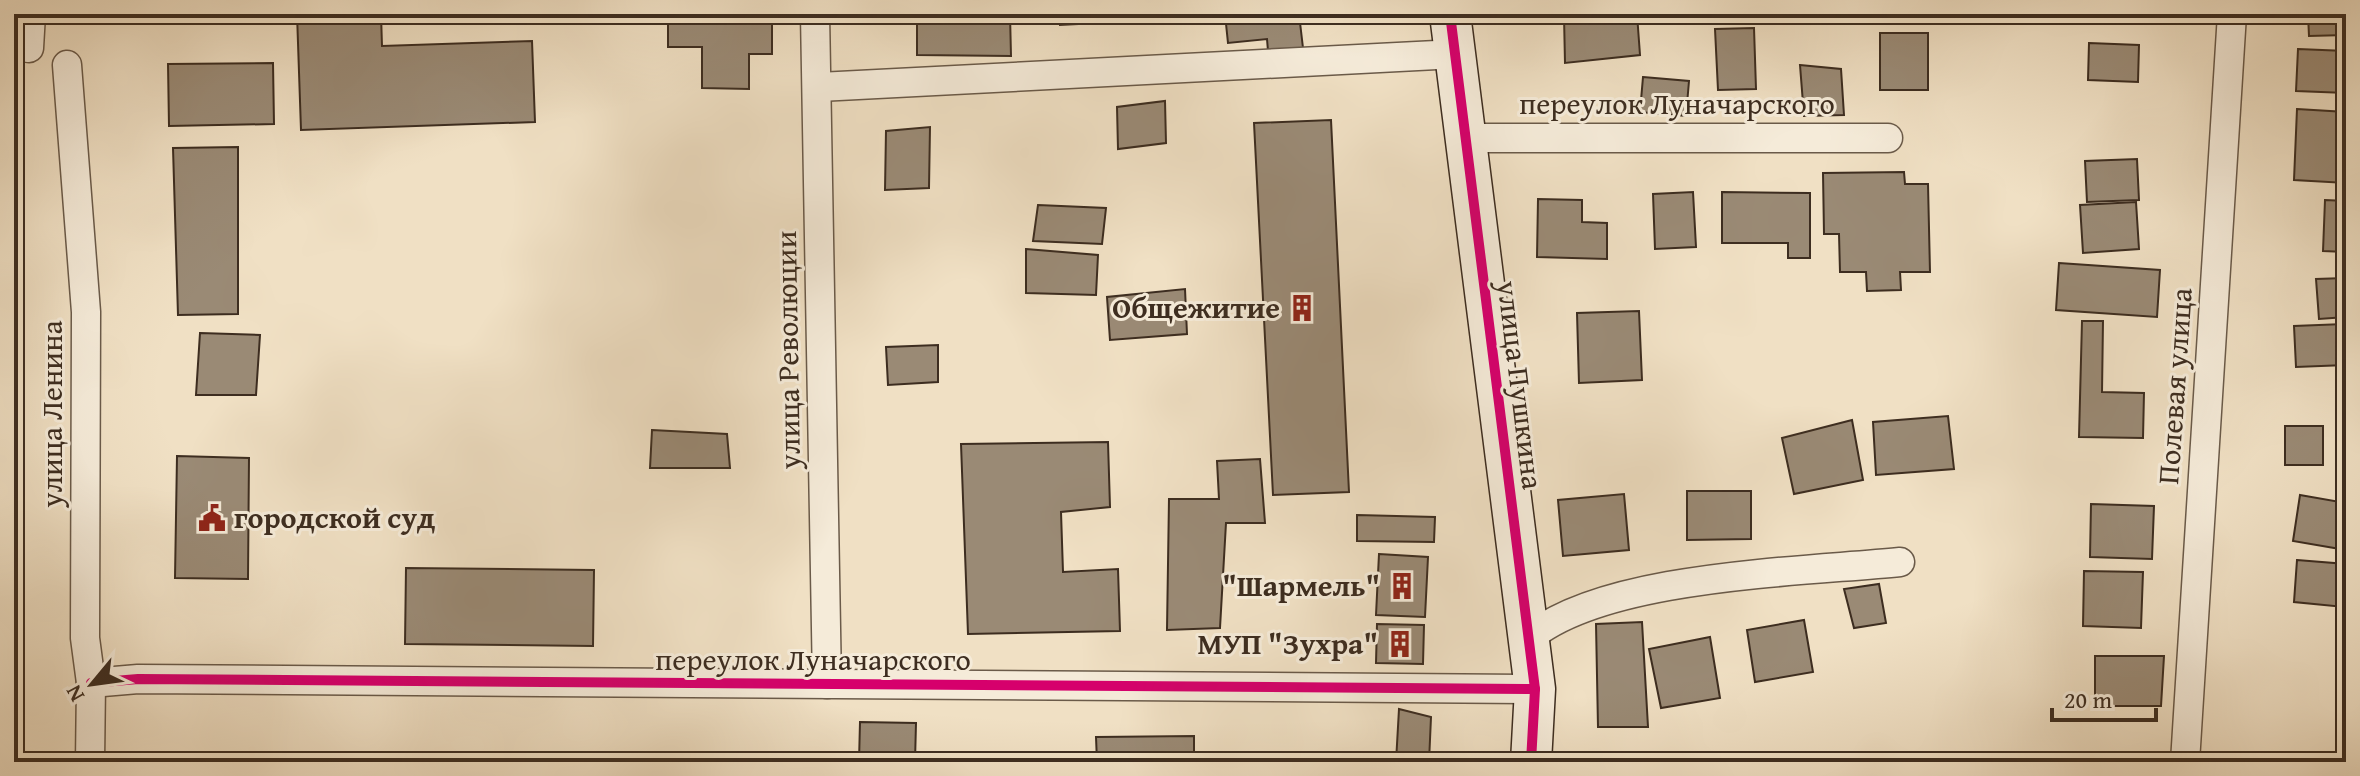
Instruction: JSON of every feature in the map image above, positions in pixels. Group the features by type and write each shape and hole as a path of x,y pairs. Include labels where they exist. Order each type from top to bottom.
{"street":[{"path":"22,47 31,14"},
{"name":"улица Революции","path":"815,14 819,87 827,684"},
{"name":"улица Пушкина","path":"1450,14 1535,689 1531,762"},
{"name":"Полевая улица","path":"2185,762 2232,14"},
{"path":"819,87 1456,54"},
{"name":"улица Ленина","path":"67,65 86,312 85,638 91,683 90,762"},
{"name":"переулок Луначарского","path":"1465,138 1888,138"},
{"path":"1528,639 1539,629 1600,600 1682,585 1900,562"},
{"name":"переулок Луначарского","path":"91,683 154,679 1535,689"}],"building":[{"path":"297,14 381,14 382,46 532,41 535,122 301,130"},
{"path":"668,14 772,14 772,54 749,54 749,89 702,88 702,47 668,47"},
{"path":"1010,14 1011,56 917,55 917,15"},
{"path":"1060,14 1117,14 1117,22 1060,25"},
{"path":"1225,14 1299,14 1303,48 1268,51 1267,39 1228,43"},
{"path":"1637,14 1640,55 1565,63 1564,16"},
{"path":"2308,14 2346,14 2346,35 2309,36"},
{"path":"1754,28 1756,89 1718,90 1715,29"},
{"path":"1880,33 1928,33 1928,90 1880,90"},
{"path":"2089,43 2139,45 2138,82 2088,80"},
{"path":"2298,49 2346,51 2346,93 2296,91"},
{"path":"273,63 274,124 169,126 168,64"},
{"path":"1800,65 1841,69 1844,115 1804,116"},
{"path":"1643,77 1689,81 1686,116 1640,112"},
{"path":"1165,101 1166,143 1118,149 1117,107"},
{"path":"2297,109 2346,112 2346,183 2294,180"},
{"name":"Общежитие","path":"1331,120 1349,492 1273,495 1254,123"},
{"path":"930,127 929,188 885,190 886,131"},
{"path":"238,147 238,314 178,315 173,148"},
{"path":"2137,159 2139,200 2087,202 2085,161"},
{"path":"1904,172 1905,184 1928,184 1930,272 1900,272 1901,290 1867,291 1866,272 1840,272 1839,234 1824,234 1823,173"},
{"path":"1693,192 1696,247 1655,249 1653,194"},
{"path":"1722,192 1810,193 1810,258 1788,258 1788,243 1722,243"},
{"path":"1538,199 1582,200 1582,222 1607,223 1607,259 1537,257"},
{"path":"2325,200 2346,201 2346,252 2323,251"},
{"path":"2136,202 2139,249 2083,253 2080,205"},
{"path":"1038,205 1106,208 1102,244 1033,241"},
{"path":"1026,249 1098,255 1096,295 1026,293"},
{"path":"2059,263 2160,270 2157,317 2056,310"},
{"path":"2345,278 2346,317 2319,319 2316,279"},
{"path":"1185,289 1187,334 1110,340 1107,297"},
{"path":"1639,311 1642,380 1579,383 1577,313"},
{"path":"2082,321 2103,321 2102,392 2144,393 2143,438 2079,437"},
{"path":"2344,324 2346,365 2296,367 2294,326"},
{"path":"200,333 260,335 256,395 196,395"},
{"path":"938,345 938,382 888,385 886,347"},
{"path":"1948,416 1954,469 1876,475 1873,422"},
{"path":"1852,420 1863,480 1794,494 1782,438"},
{"path":"2285,426 2323,426 2323,465 2285,465"},
{"path":"652,430 727,434 730,468 650,468"},
{"path":"1108,442 1110,507 1061,512 1063,572 1118,569 1120,631 968,634 961,444"},
{"name":"городской суд","path":"177,456 249,458 248,579 175,578"},
{"path":"1260,459 1265,523 1226,523 1220,628 1167,630 1169,499 1219,499 1217,461"},
{"path":"1687,491 1751,491 1751,539 1687,540"},
{"path":"1624,494 1629,550 1563,556 1558,500"},
{"path":"2300,495 2346,503 2346,550 2293,541"},
{"path":"2091,504 2154,506 2152,559 2090,557"},
{"path":"1357,515 1435,517 1434,542 1357,541"},
{"name":"\"Шармель\"","path":"1379,554 1428,557 1425,617 1376,615"},
{"path":"2297,560 2346,564 2344,607 2294,602"},
{"path":"406,568 594,570 593,646 405,644"},
{"path":"2084,571 2143,572 2141,628 2083,626"},
{"path":"1879,584 1886,623 1854,628 1844,589"},
{"path":"1804,620 1813,672 1755,682 1747,630"},
{"path":"1642,622 1648,727 1598,727 1596,624"},
{"name":"МУП \"Зухра\"","path":"1377,624 1424,625 1423,664 1376,663"},
{"path":"1710,637 1720,698 1661,708 1649,649"},
{"path":"2095,656 2164,656 2161,706 2095,706"},
{"path":"1399,709 1431,717 1429,762 1396,762"},
{"path":"860,722 916,723 915,762 859,762"},
{"path":"1194,736 1194,762 1097,762 1096,737"}],"cycle path":[{"path":"1450,14 1535,689 1531,762"},
{"path":"91,683 138,679 1535,689"}],"place":[{"name":"Общежитие","path":"1302,308"},
{"name":"городской суд","path":"212,518"},
{"name":"\"Шармель\"","path":"1402,586"},
{"name":"МУП \"Зухра\"","path":"1400,644"}]}
